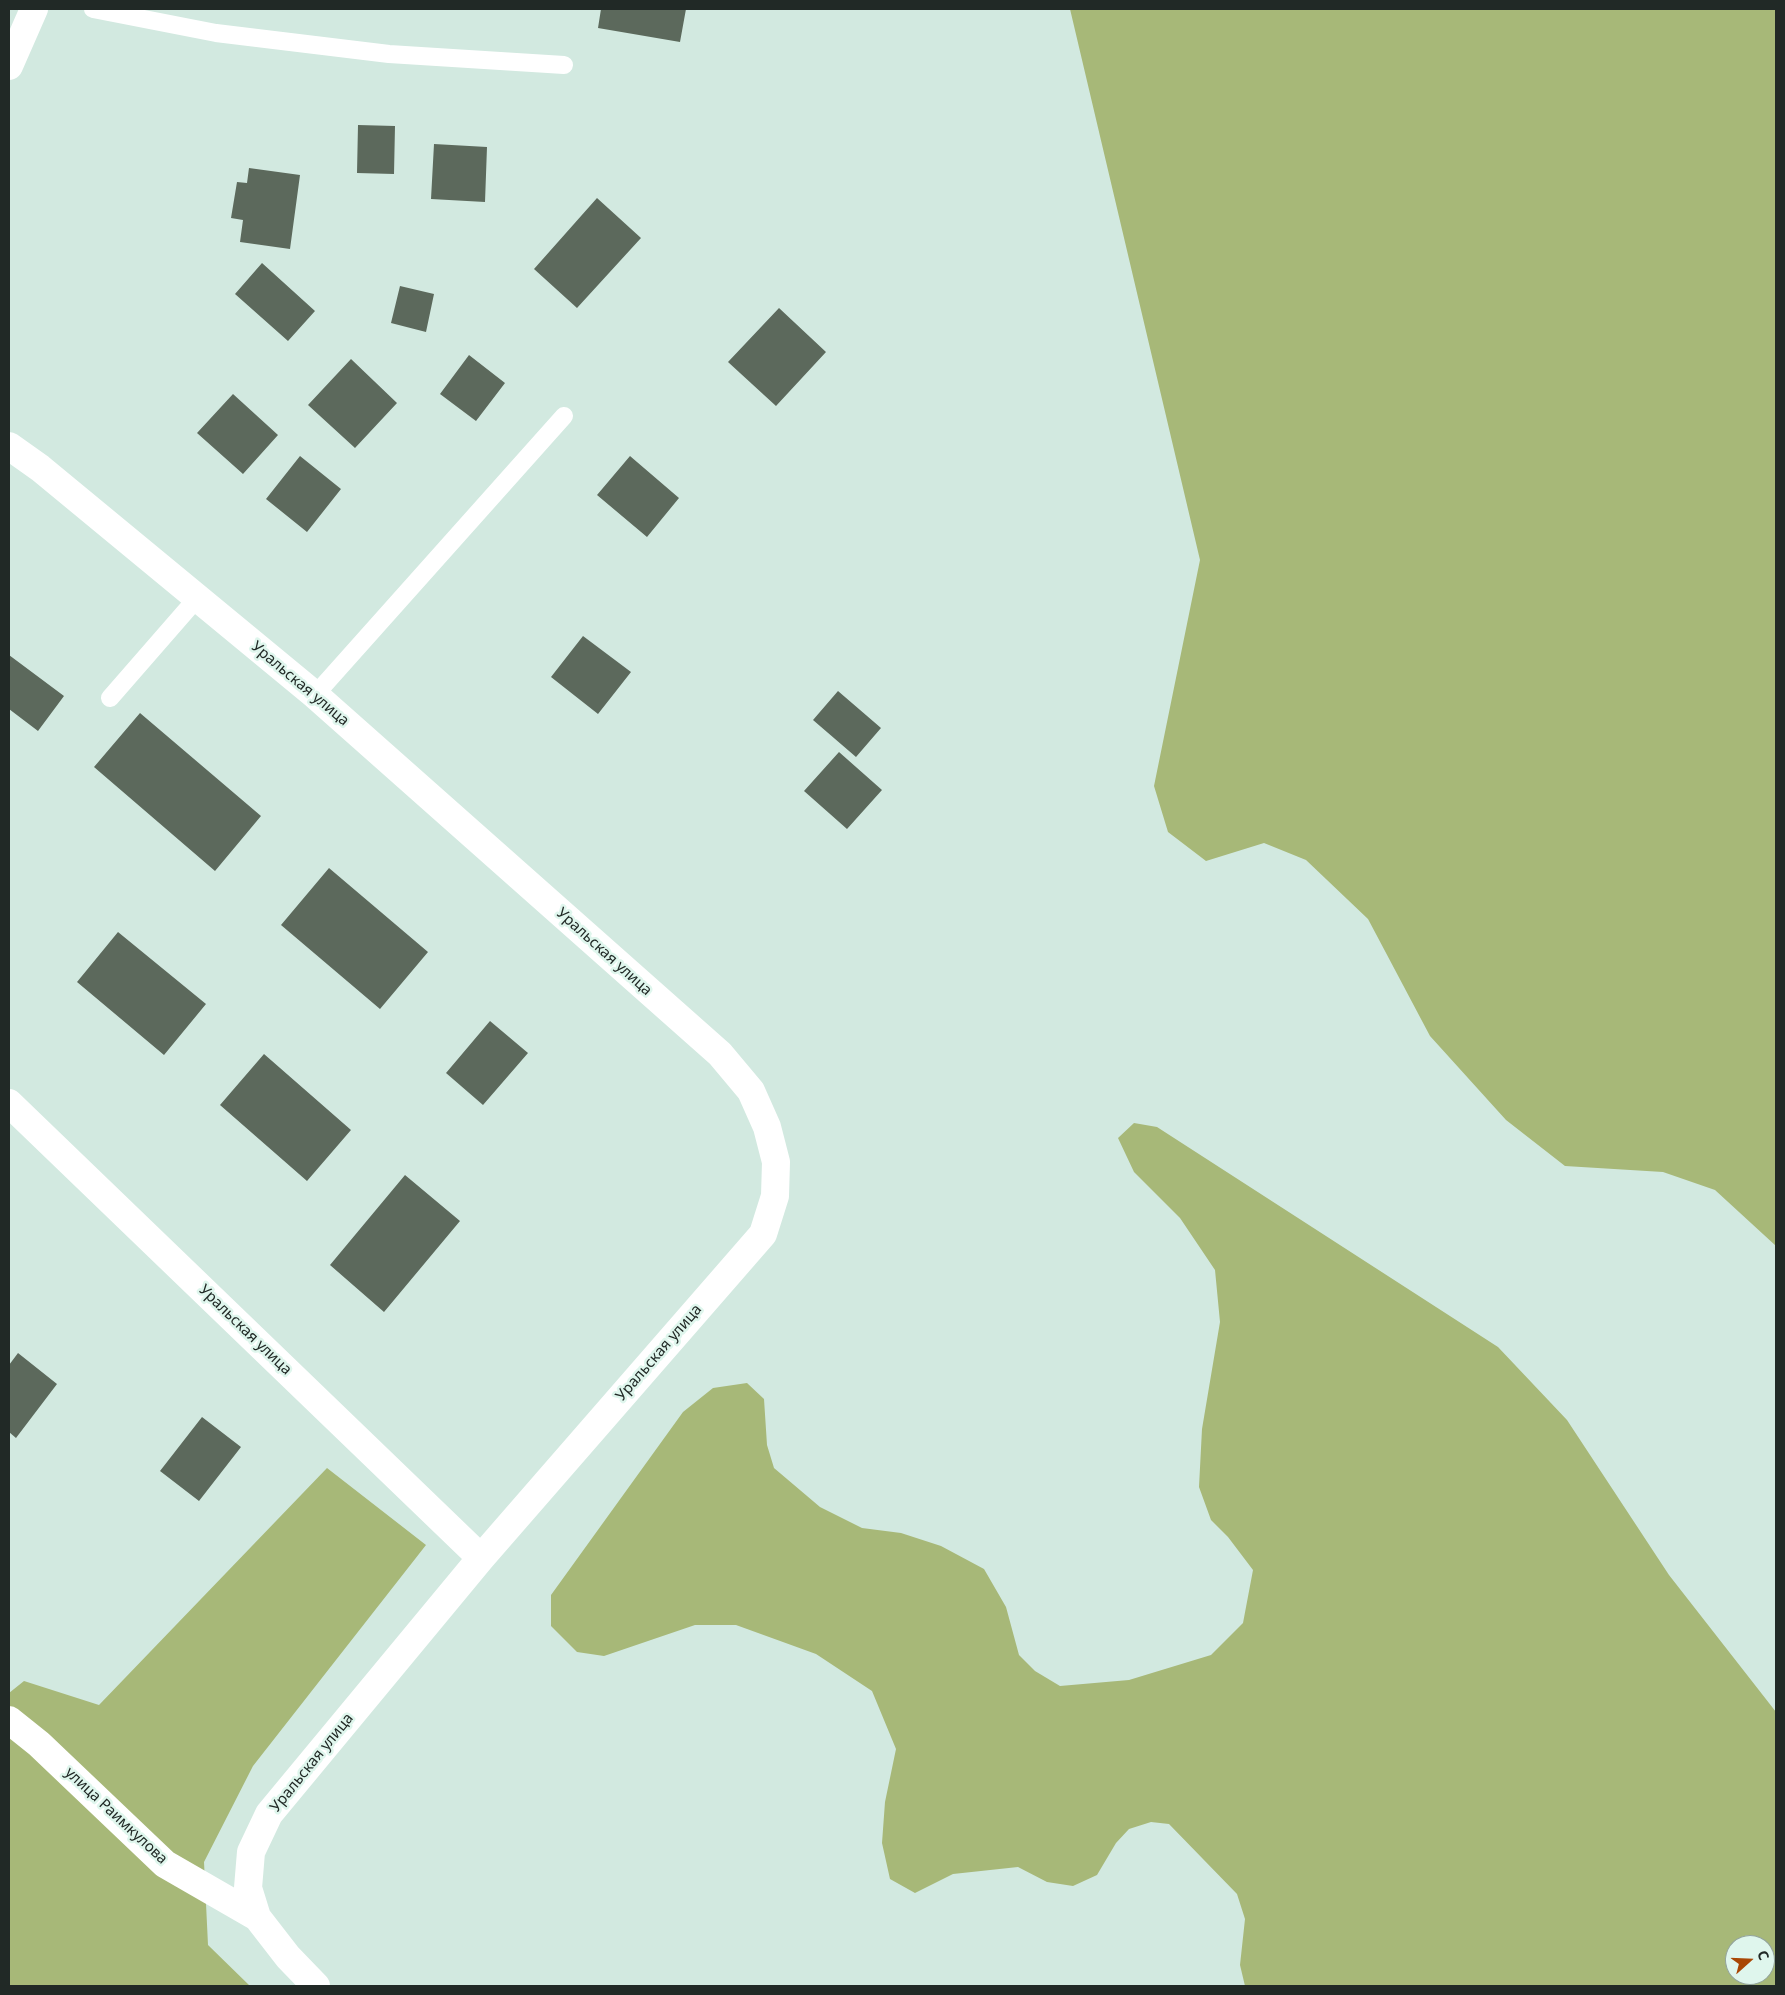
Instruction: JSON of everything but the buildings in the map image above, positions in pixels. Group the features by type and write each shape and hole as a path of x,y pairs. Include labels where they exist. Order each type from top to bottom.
{"street":[{"path":"9,66 34,9"},
{"name":"Уральская улица","path":"9,446 40,468 315,695 720,1054 751,1091 767,1127 776,1162 775,1196 763,1234 480,1558 269,1814 251,1852 248,1888 257,1918 288,1957 316,1986"},
{"name":"Уральская улица","path":"9,1103 480,1558"},
{"name":"улица Раимкулова","path":"9,1720 39,1744 165,1864 257,1918"}],"lane":[{"path":"93,9 216,33 380,53 564,65"},
{"path":"315,695 564,416"},
{"path":"110,698 198,597"}],"green space":[{"path":"1070,9 1776,9 1776,1246 1715,1190 1663,1172 1565,1166 1506,1120 1430,1036 1368,919 1306,860 1264,843 1206,861 1168,832 1154,786 1200,560"},
{"path":"1134,1123 1157,1127 1498,1347 1567,1420 1669,1575 1776,1712 1776,1986 1245,1986 1240,1965 1245,1919 1237,1894 1169,1824 1151,1822 1129,1829 1116,1843 1097,1875 1073,1886 1047,1882 1018,1867 953,1874 915,1893 890,1879 882,1843 885,1802 896,1749 872,1691 816,1654 736,1625 695,1625 604,1656 577,1652 551,1626 551,1595 683,1412 713,1388 747,1383 764,1399 767,1445 774,1468 820,1507 862,1528 901,1533 941,1546 984,1569 1006,1607 1019,1655 1035,1671 1060,1686 1129,1680 1211,1655 1243,1623 1253,1570 1228,1537 1211,1520 1199,1487 1202,1429 1220,1322 1215,1270 1180,1218 1134,1172 1118,1138"},
{"path":"327,1468 426,1545 253,1766 204,1862 208,1945 250,1986 9,1986 9,1693 24,1681 99,1705"}]}
